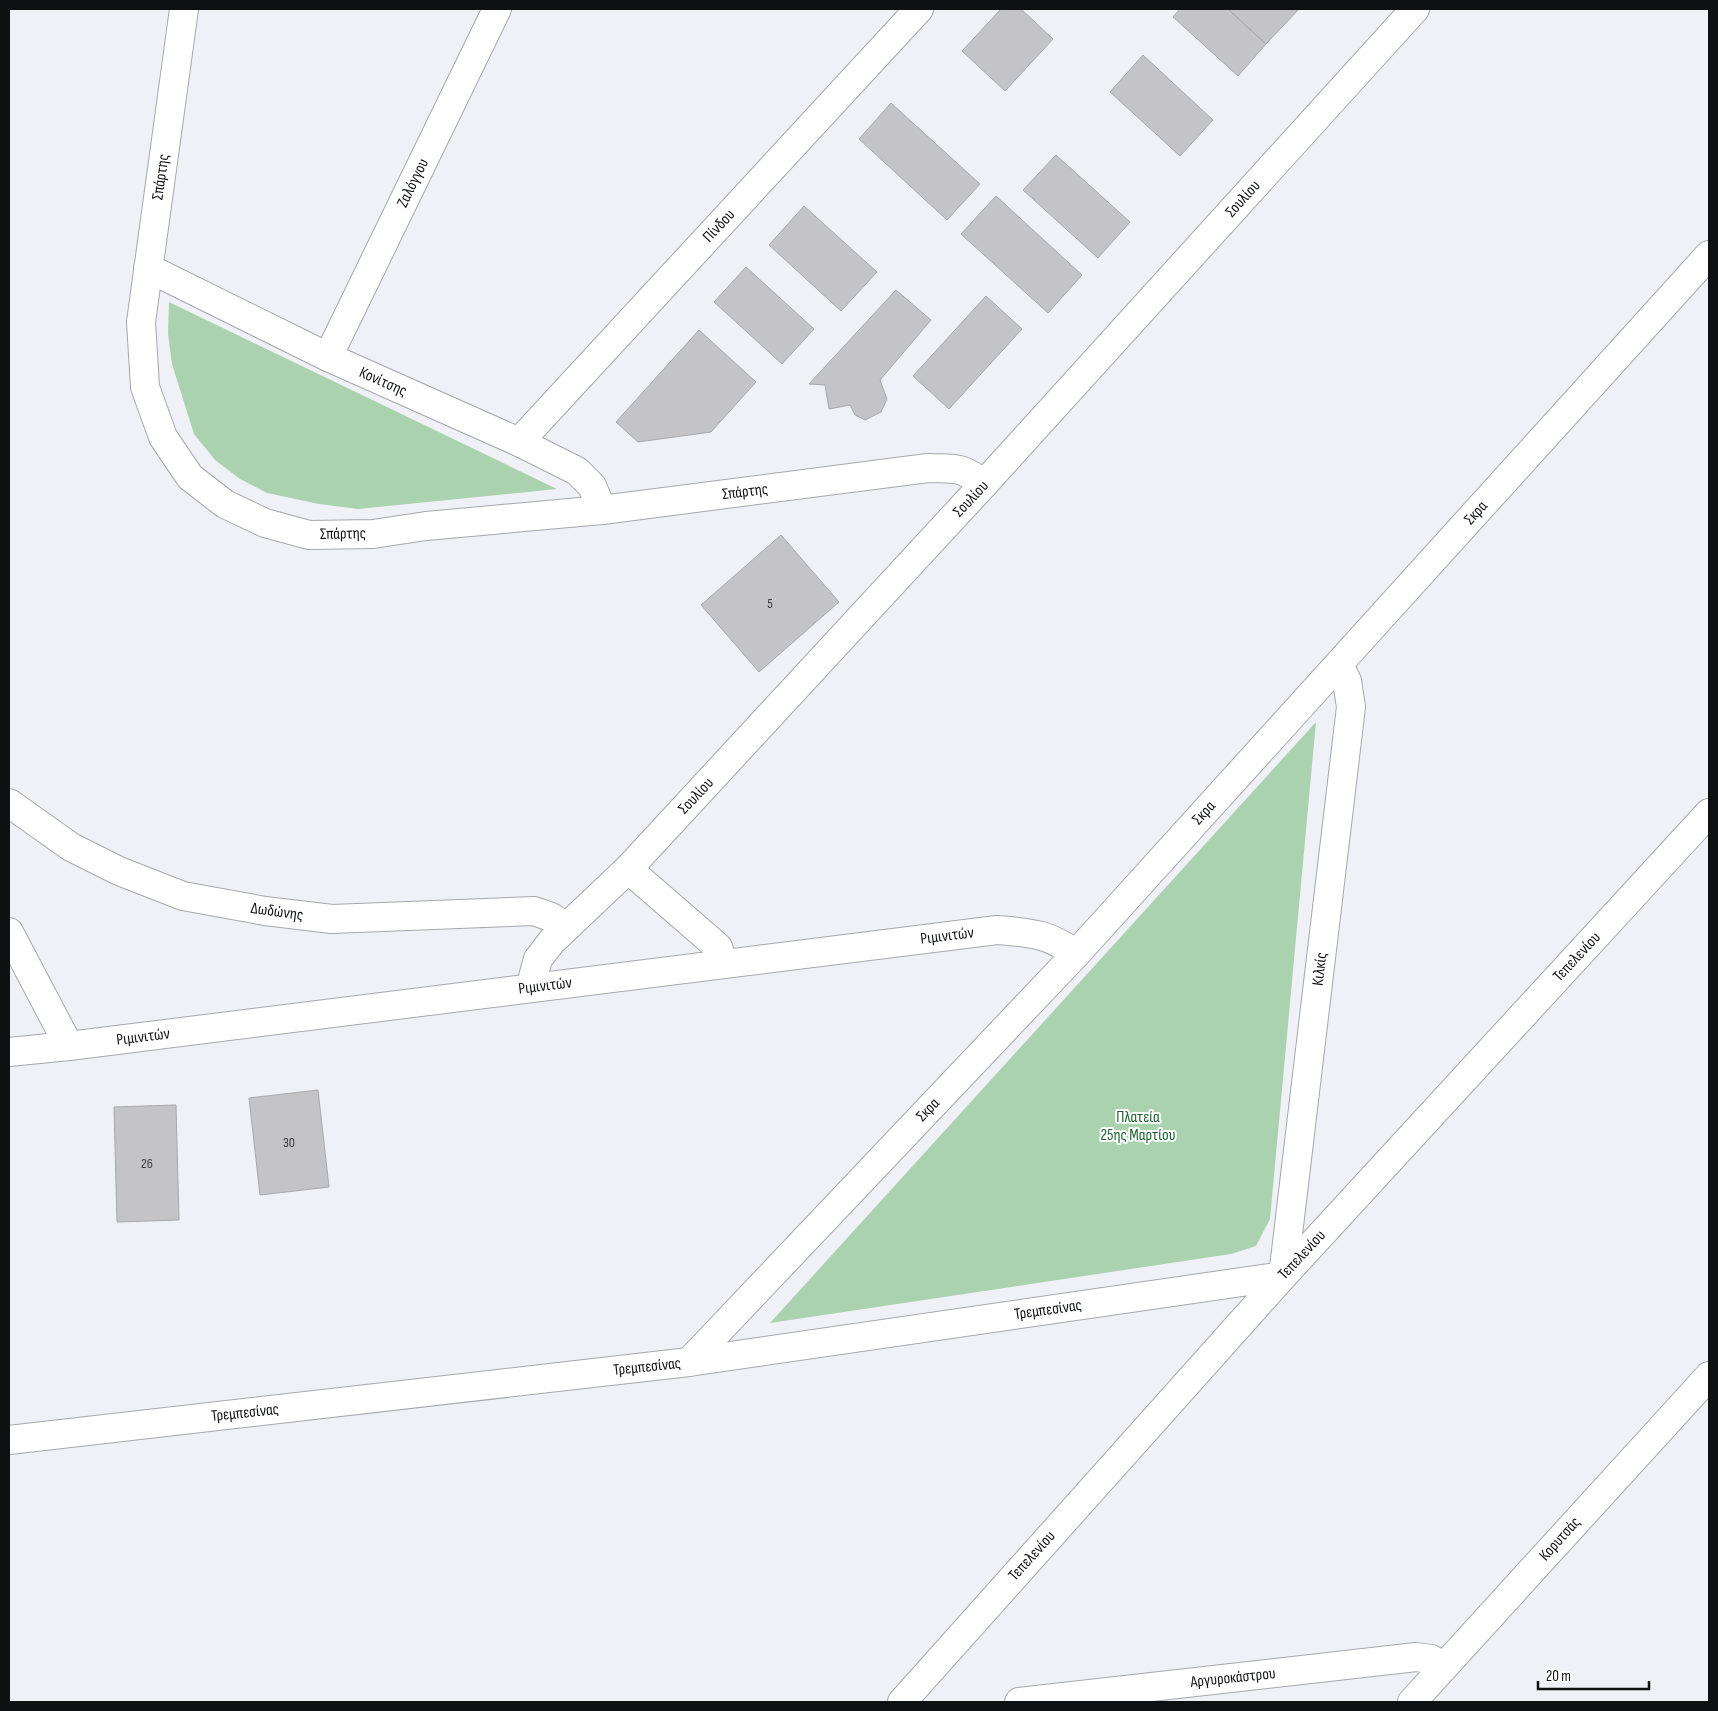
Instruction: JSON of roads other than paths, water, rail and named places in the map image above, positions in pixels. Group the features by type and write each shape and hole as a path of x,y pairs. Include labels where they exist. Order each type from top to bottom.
{"street":[{"name":"Σπάρτης","path":"184,9 141,322 145,386 162,437 190,477 225,504 265,523 309,535 373,534 426,526 602,510 928,468 960,469 973,475 984,484"},
{"name":"Ζαλόγγου","path":"328,357 497,9"},
{"name":"Πίνδου","path":"519,442 919,9"},
{"name":"Σουλίου","path":"530,988 538,959 566,926 628,869 984,484 1416,9"},
{"name":"Σκρα","path":"688,1362 1076,954 1709,255"},
{"name":"Κονίτσης","path":"148,268 328,357 519,442 577,471 592,486 602,510"},
{"name":"Κιλκίς","path":"1283,1276 1351,707 1347,681 1339,665"},
{"name":"Δωδώνης","path":"9,803 71,847 119,870 183,896 264,911 332,919 534,910 566,926"},
{"name":"Τεπελενίου","path":"902,1702 1283,1276 1709,813"},
{"path":"628,869 718,947 723,963"},
{"name":"Ριμινιτών","path":"9,1052 997,930 1035,934 1058,942 1076,954"},
{"path":"9,932 69,1046"},
{"name":"Τρεμπεσίνας","path":"9,1440 688,1362 1283,1276"},
{"name":"Κορυτσάς","path":"1412,1702 1709,1376"},
{"name":"Αργυροκάστρου","path":"1019,1702 1416,1657 1431,1658 1444,1666"}],"park label":[{"name":"Πλατεία 25ης Μαρτίου","path":"1138,1126"}]}
